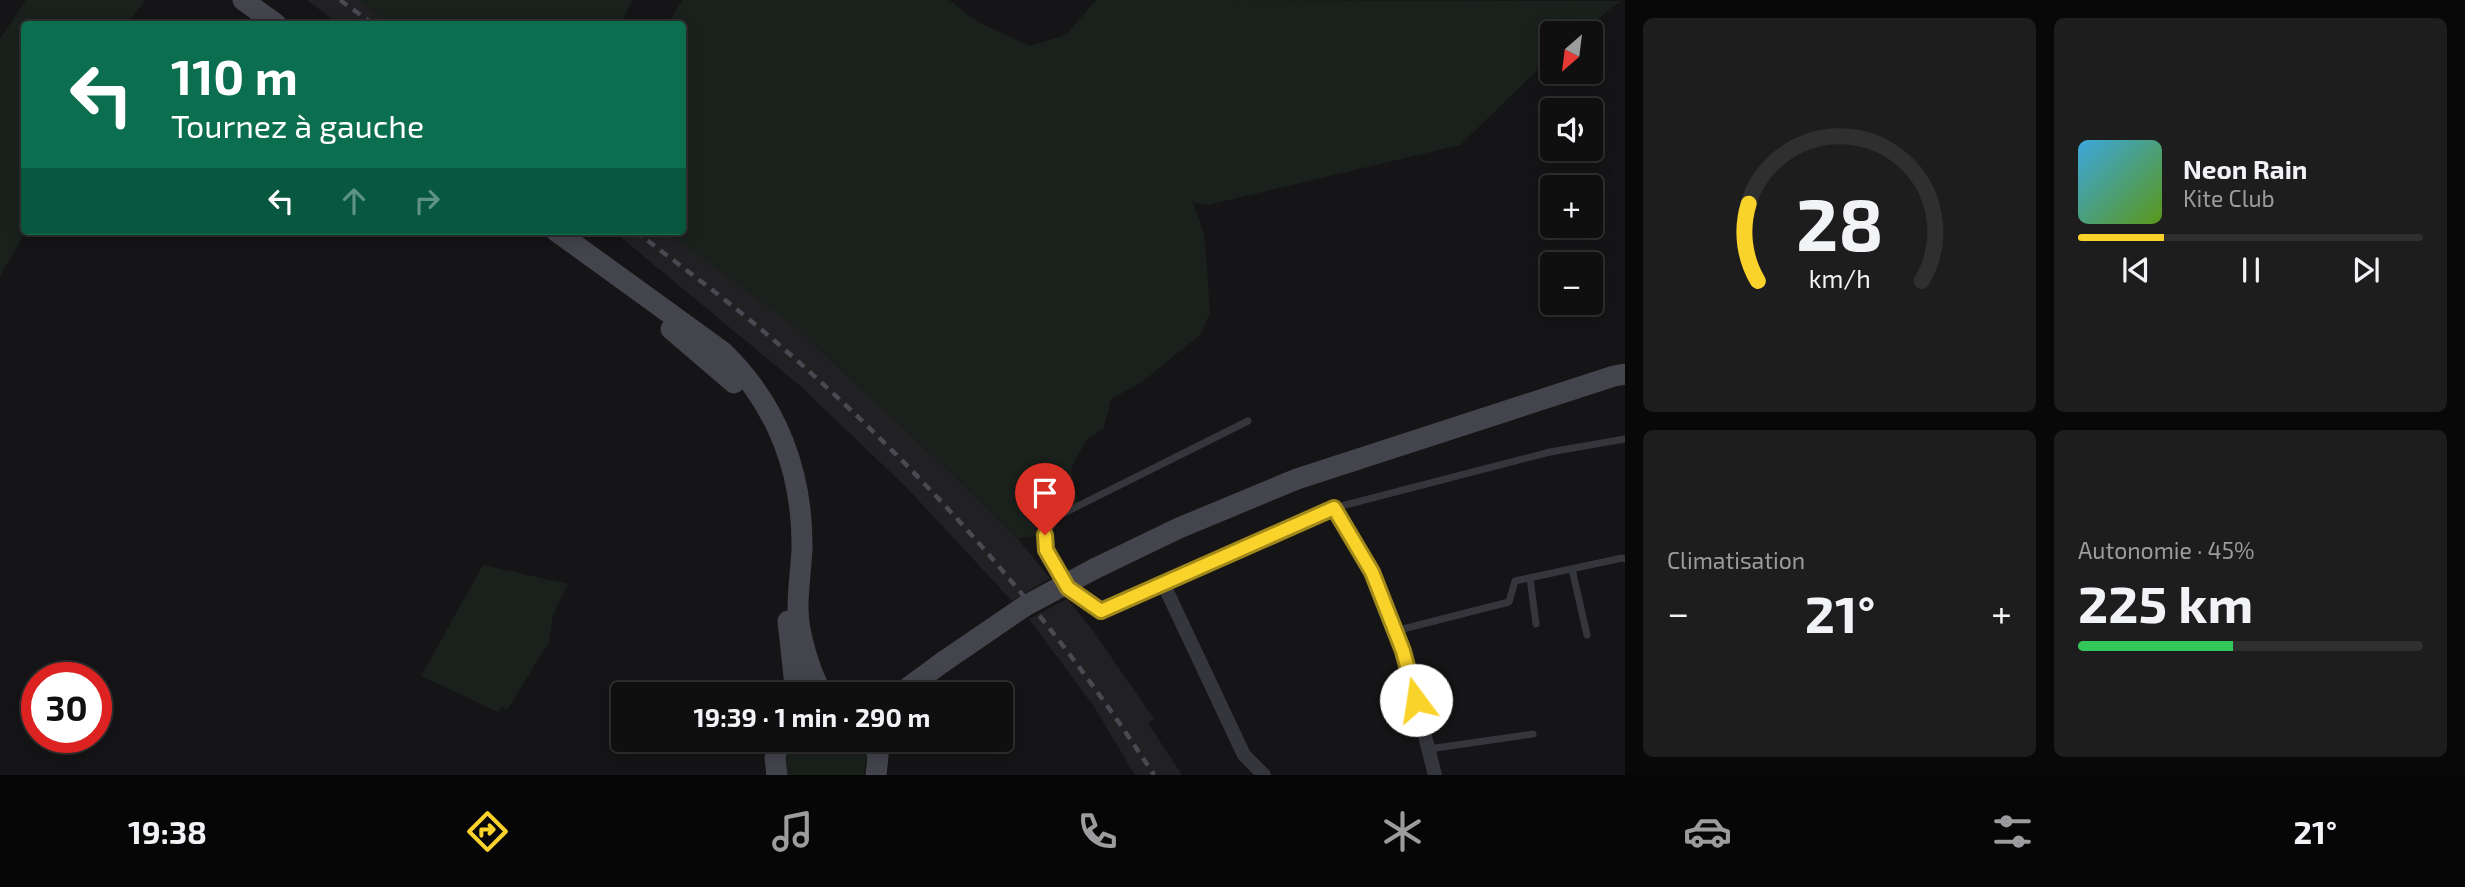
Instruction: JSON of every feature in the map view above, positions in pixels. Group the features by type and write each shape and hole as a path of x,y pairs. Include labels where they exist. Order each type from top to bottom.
{"main road":[{"path":"243,0 272,21"},
{"path":"554,235 718,367 746,396 763,420 780,460 789,502 791,544 788,619 795,682"},
{"path":"562,235 716,346 744,374 768,408 788,449 798,490 802,535 799,622 818,682"},
{"path":"918,682 1025,606 1094,569 1209,515 1297,479 1621,373"},
{"path":"776,752 777,775"},
{"path":"876,775 877,752"}],"street":[{"path":"1334,508 1372,572 1403,651 1435,775"},
{"path":"1163,583 1244,755 1264,775"}],"lane":[{"path":"1248,421 1058,516 1045,535 1046,550 1068,588 1101,611 1334,508 1550,452 1625,439"},
{"path":"1395,631 1509,602 1515,581 1625,559"},
{"path":"1572,569 1587,635"},
{"path":"1530,578 1536,624"},
{"path":"1429,749 1533,734"}],"shaded area":[{"path":"26,0 146,0 129,21 21,21 21,235 24,235 0,276 0,39"},
{"path":"307,0 359,0 387,21 335,21"},
{"path":"359,0 633,0 622,21 387,21"},
{"path":"682,0 949,0 980,23 1030,46 1066,35 1096,0 1621,1 1595,21 1540,21 1540,68 1460,145 1208,205 1195,203 1191,196 1204,235 1207,267 1210,312 1201,334 1142,382 1111,399 1104,428 1087,439 1071,468 1078,504 1058,516 1045,535 1017,538 799,330 671,235 686,235 686,21 670,21"},
{"path":"618,235 676,235 738,280 799,330 947,469 1017,538 1050,578 1012,601 907,488 798,384"},
{"path":"483,565 568,584 553,615 549,642 507,710 502,707 498,712 421,676"},
{"path":"1067,599 1091,628 1154,719 1148,723 1182,775 1135,775 1095,708 1029,619"},
{"path":"787,752 867,754 864,775 788,775"}],"railway":[{"path":"340,0 369,21"},
{"path":"640,235 776,342 830,391 932,492 1027,600 1071,656 1154,775"}],"route":[{"path":"1045,535 1046,550 1068,588 1101,611 1334,508 1372,572 1403,651 1416,700"}]}
